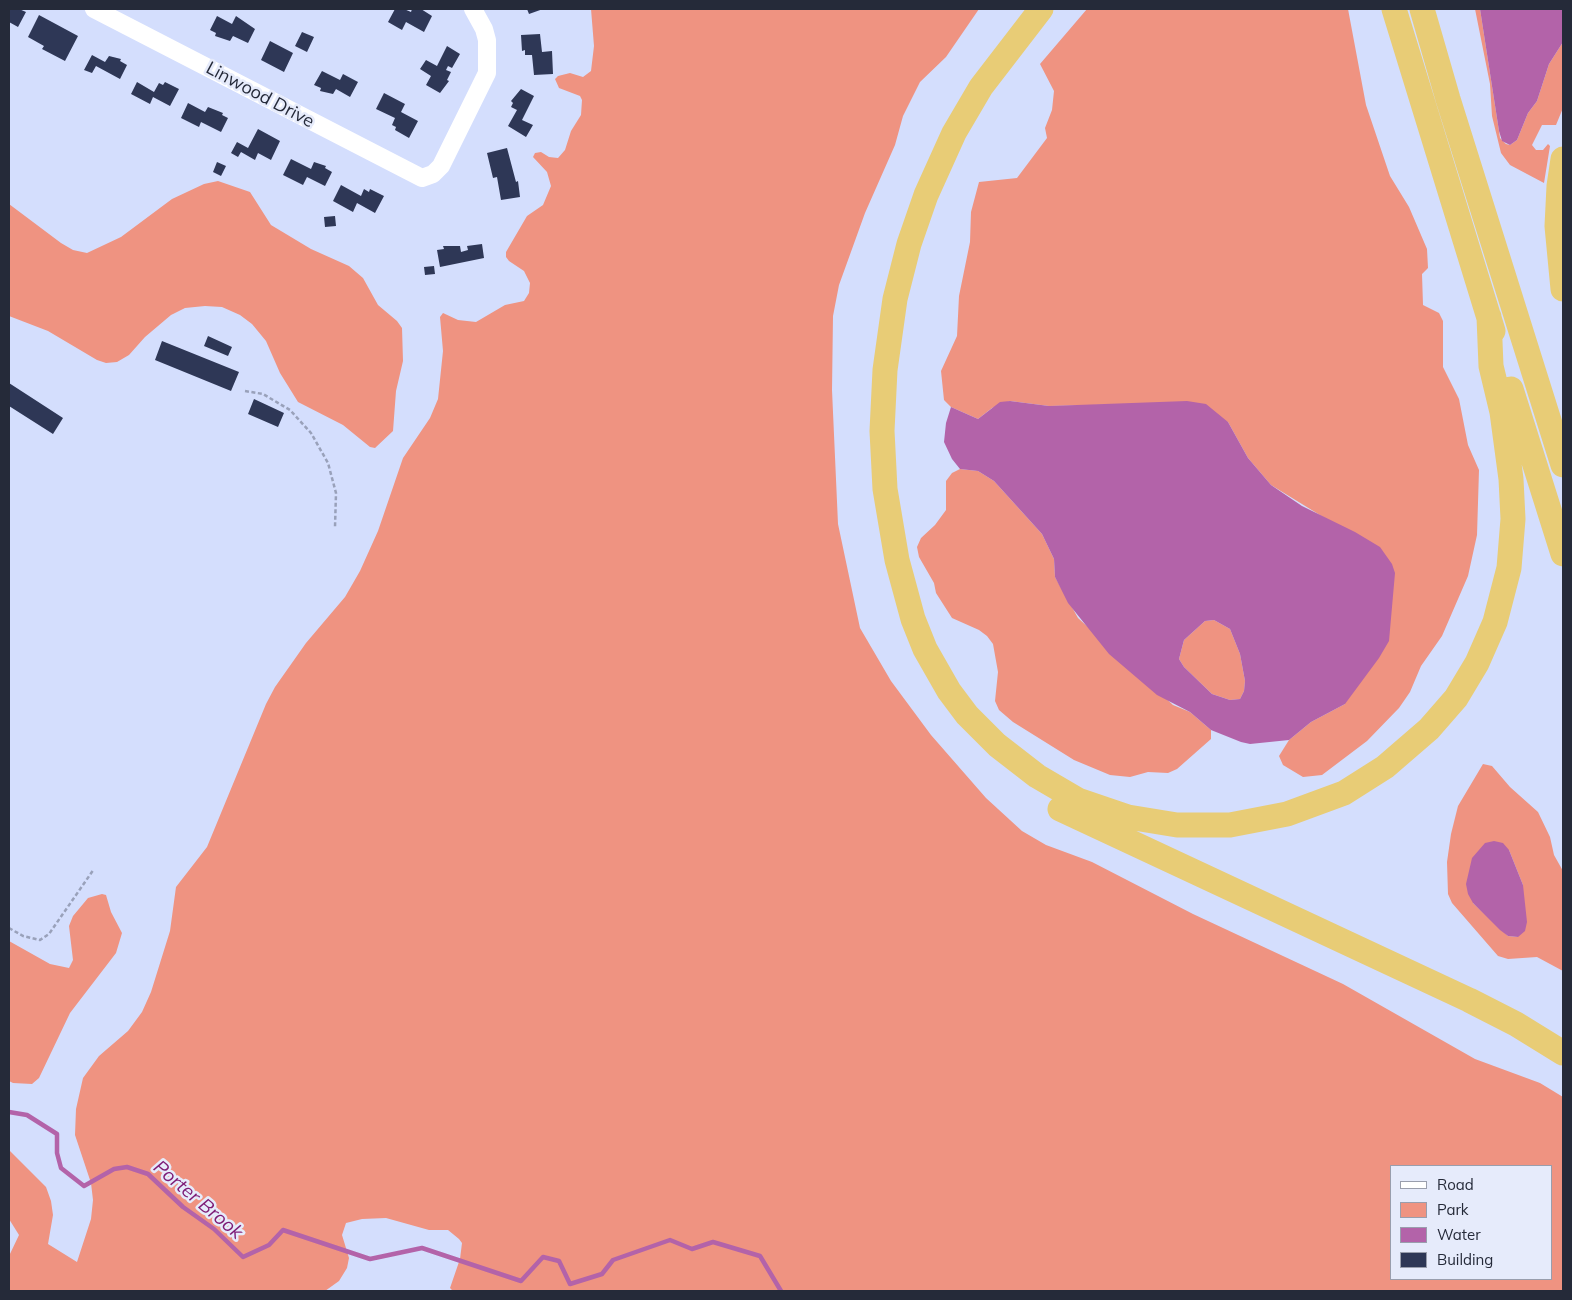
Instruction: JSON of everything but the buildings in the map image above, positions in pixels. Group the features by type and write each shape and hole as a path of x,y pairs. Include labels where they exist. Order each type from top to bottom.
{"highway":[{"path":"1019,9 966,79 926,153 893,240 871,340 866,427 872,521 886,588 902,636 914,662 943,711 968,742 1002,772 1039,797 1087,822 1469,1000 1516,1024 1563,1053"},
{"path":"1041,9 981,87 954,133 926,195 909,244 892,318 884,370 882,431 885,489 897,560 913,619 925,649 949,691 972,721 997,746 1037,776 1078,800 1128,817 1176,825 1230,825 1287,814 1344,793 1385,768 1429,729 1456,698 1484,651 1504,593 1512,548 1513,519 1509,460 1502,412 1491,366 1489,317"},
{"path":"1394,9 1563,554"},
{"path":"1422,9 1563,465"},
{"path":"1433,9 1448,98"},
{"path":"1563,159 1559,186 1557,226 1563,289"}],"street":[{"name":"Linwood Drive","path":"94,9 416,176 428,177 441,166 487,73 487,40 484,29 473,9"}],"path":[{"path":"245,392 263,394 290,410 311,433 328,463 336,493 335,527"},
{"path":"9,928 24,936 40,940 49,934 94,869"}],"green space":[{"path":"591,9 979,9 946,57 920,82 903,116 895,145 865,213 839,285 833,316 832,390 838,524 860,628 891,681 931,735 986,798 1022,831 1046,845 1092,862 1193,914 1343,984 1475,1059 1540,1083 1563,1097 1563,1291 453,1291 450,1288 460,1259 462,1243 459,1239 448,1230 429,1230 386,1218 362,1219 346,1223 342,1235 349,1258 347,1268 339,1281 325,1291 9,1291 9,1256 19,1235 9,1219 9,1150 46,1187 53,1215 48,1244 77,1262 91,1219 93,1200 91,1183 75,1135 76,1109 83,1078 99,1056 128,1031 142,1012 151,992 170,931 176,887 207,847 266,704 275,687 306,643 345,597 360,571 378,531 403,458 430,418 438,399 443,351 440,317 443,313 458,320 476,322 505,305 524,301 529,293 530,283 524,271 509,261 506,257 506,252 527,216 543,205 551,186 547,172 533,157 535,153 541,152 549,157 558,158 565,150 571,131 581,115 582,100 580,96 559,88 555,79 558,76 570,73 583,77 591,71 594,46"},
{"path":"1087,9 1348,9 1366,105 1390,176 1409,207 1427,249 1428,268 1422,274 1423,305 1439,313 1443,321 1443,367 1459,399 1468,445 1479,470 1477,535 1468,576 1442,636 1421,666 1410,692 1399,708 1367,741 1322,775 1303,777 1283,765 1279,756 1289,740 1311,722 1345,704 1328,520 1271,485 1248,458 1228,422 1138,404 1049,406 1010,401 992,408 978,419 951,407 944,400 941,371 957,336 959,296 970,242 971,212 979,182 1017,178 1047,138 1045,128 1052,110 1054,91 1040,64"},
{"path":"1475,9 1480,9 1500,138 1506,144 1510,145 1517,140 1528,113 1537,101 1549,64 1563,42 1563,108 1556,125 1542,125 1532,145 1536,150 1543,150 1548,144 1550,146 1544,183 1510,165 1501,153 1492,116 1490,84"},
{"path":"218,181 250,192 271,225 311,249 349,266 363,278 378,305 397,321 402,328 403,361 396,391 393,431 375,448 370,447 343,425 298,402 280,373 266,341 252,324 240,315 222,307 185,308 171,315 145,337 129,355 117,362 106,363 97,360 48,331 9,316 9,204 61,243 73,250 87,253 121,237 172,199 204,184"},
{"path":"960,469 978,471 994,481 1042,534 1054,559 1055,577 1078,618 1173,705 1190,712 1211,730 1211,739 1177,769 1168,773 1148,772 1130,777 1110,775 1074,760 1013,722 999,710 995,701 998,672 993,644 979,630 952,618 936,593 934,583 919,557 917,547 921,538 935,525 946,510 946,481 952,473"},
{"path":"1214,620 1230,629 1240,654 1245,681 1244,691 1240,699 1230,700 1212,694 1184,667 1179,659 1184,640 1205,621"},
{"path":"1483,764 1492,766 1510,787 1538,812 1550,837 1554,855 1563,871 1563,971 1537,957 1508,959 1498,956 1452,903 1448,894 1447,862 1458,806","holes":["1509,850 1523,885 1518,937 1508,936 1473,903"]},
{"path":"102,894 106,895 111,912 122,933 116,953 70,1013 39,1078 32,1084 13,1083 9,1081 9,941 50,964 69,968 73,960 69,926 73,916 88,898"}],"water":[{"path":"1480,9 1563,9 1563,42 1549,64 1537,101 1528,113 1517,140 1510,145 1502,141 1499,131"},
{"path":"1010,401 1049,406 1187,401 1206,404 1228,422 1248,458 1271,485 1302,506 1355,532 1380,547 1392,564 1395,573 1389,641 1379,658 1345,704 1311,722 1289,740 1250,744 1211,730 1190,712 1157,695 1109,654 1068,603 1055,577 1054,559 1042,534 994,481 978,471 960,469 952,459 944,442 946,423 951,407 978,419 1000,402","holes":["1214,620 1230,629 1240,654 1245,681 1244,691 1240,699 1230,700 1212,694 1184,667 1179,659 1184,640 1205,621"]},
{"path":"1494,841 1503,843 1509,850 1523,885 1527,922 1525,931 1518,937 1508,936 1500,930 1473,903 1468,894 1466,884 1472,858 1485,843"}],"waterway":[{"name":"Porter Brook","path":"9,1112 27,1115 57,1134 57,1153 61,1168 84,1186 114,1169 127,1167 148,1174 183,1207 214,1229 243,1257 269,1245 283,1230 370,1259 422,1248 521,1281 543,1257 559,1261 570,1284 602,1274 613,1260 670,1240 692,1249 713,1242 760,1256 781,1291"}]}
